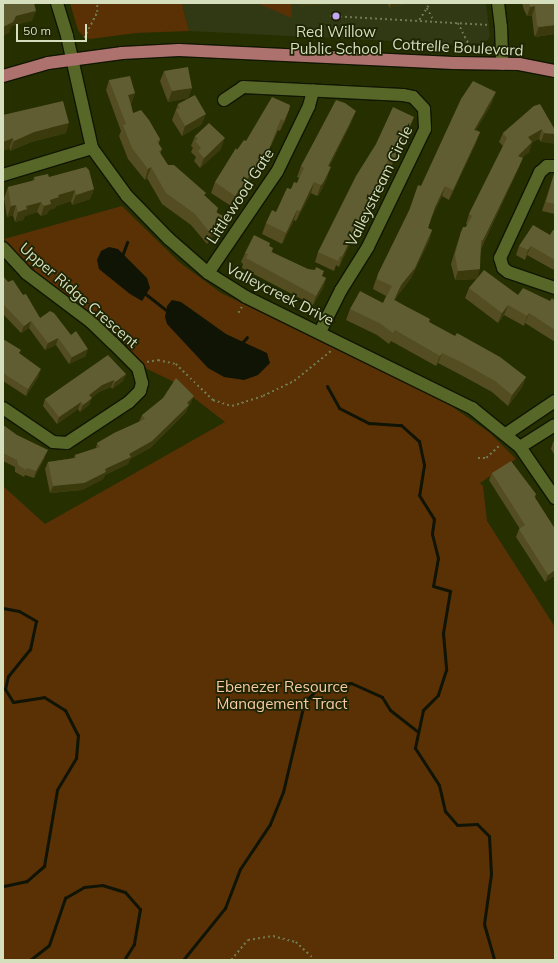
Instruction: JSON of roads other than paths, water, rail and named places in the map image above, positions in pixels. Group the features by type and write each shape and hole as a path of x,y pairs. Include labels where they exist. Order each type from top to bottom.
{"main road":[{"name":"Cottrelle Boulevard","path":"3,76 48,63 122,53 178,50 519,64 555,71"}],"street":[{"name":"Valleycreek Drive","path":"57,3 72,60 92,148 127,196 180,249 208,274 246,297 460,400 504,438 520,447 555,498"},
{"path":"498,3 501,27 502,64"},
{"name":"Valleystream Circle","path":"224,100 243,87 413,97 420,102 426,117 425,129 368,247 341,290 320,332"},
{"name":"Littlewood Gate","path":"208,274 277,172 309,106 313,90"},
{"path":"3,175 92,148"},
{"path":"555,166 547,166 540,172 500,258 503,268 508,272 555,288"},
{"name":"Upper Ridge Crescent","path":"3,248 26,273 91,322 113,343 138,368 142,383 140,391 129,402 67,443 53,442 3,408"},
{"path":"504,438 555,402"},
{"path":"520,447 555,425"}],"waterway":[{"path":"122,256 127,242"},
{"path":"143,292 169,312"},
{"path":"241,344 247,337"},
{"path":"327,386 339,408 369,423 401,425 419,441 424,465 419,495 434,519 432,534 438,558 433,586 450,591 443,633 446,670 438,695 423,710 415,748 439,785 445,811 457,825 477,824 489,836 491,874 484,924 494,960"},
{"path":"3,608 19,611 36,621 30,649 8,676 5,689 13,702 44,697 65,710 78,735 76,758 57,790 44,866 27,881 3,886"},
{"path":"183,960 225,908 240,869 270,824 283,792 304,703 319,687 351,683 382,697 390,710 417,731"},
{"path":"30,960 49,945 65,898 84,887 102,885 125,892 140,909 134,944 124,960"}],"place":[{"name":"Red Willow Public School","path":"336,16"}],"park label":[{"name":"Ebenezer Resource Management Tract","path":"282,694"}]}
